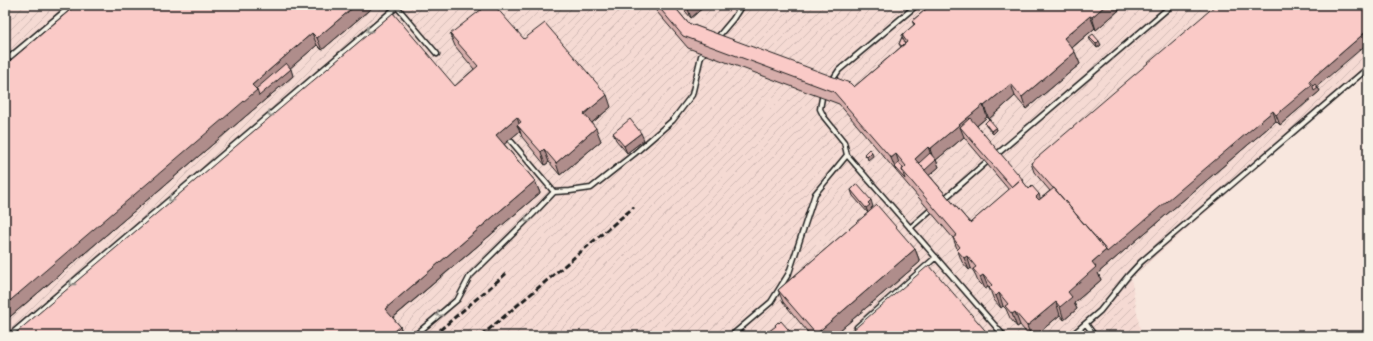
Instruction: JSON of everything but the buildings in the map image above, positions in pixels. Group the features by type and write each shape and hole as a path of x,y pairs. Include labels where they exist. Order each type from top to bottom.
{"lane":[{"path":"5,61 72,5"},
{"path":"715,40 733,19 742,5"},
{"path":"830,86 832,79 839,70 917,5"},
{"path":"942,200 1172,5"},
{"path":"9,336 398,6 437,54"},
{"path":"414,336 458,299 470,276 554,192 591,188 634,154 673,120 692,95 701,56 710,46"},
{"path":"1071,336 1100,311 1141,262 1368,68"},
{"path":"822,98 820,109 824,117 844,142 847,155 1004,336"},
{"path":"510,140 554,192"},
{"path":"731,336 771,302 789,273 815,194 847,155"},
{"path":"910,228 937,204"},
{"path":"853,331 936,257"},
{"path":"1086,324 1095,336"}],"shaded area":[{"path":"5,5 1368,5 1368,70 1131,278 1141,336 5,336"}],"railway":[{"path":"481,336 634,207"},
{"path":"433,336 508,272"}]}
